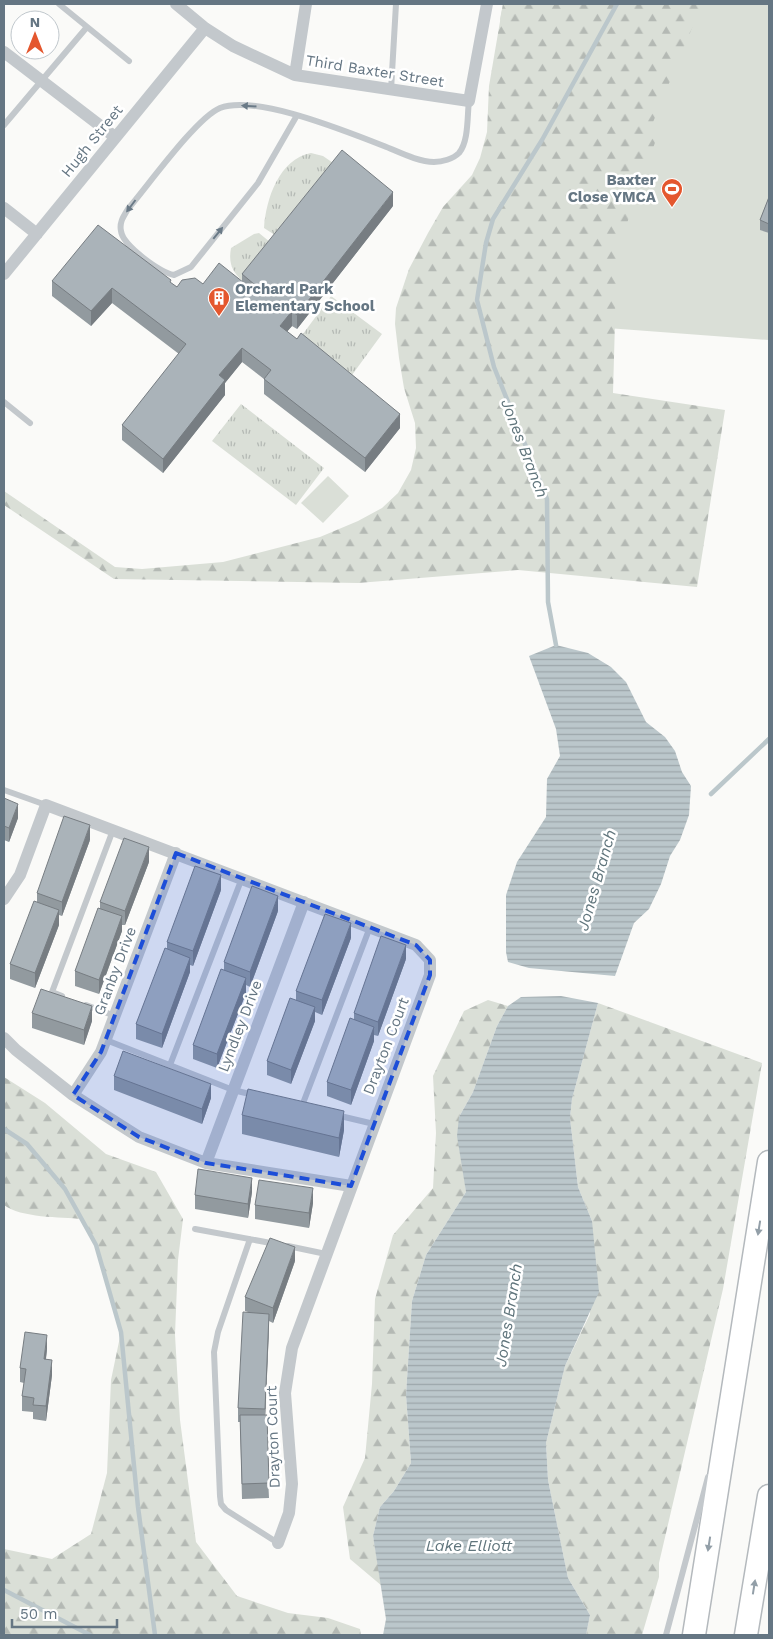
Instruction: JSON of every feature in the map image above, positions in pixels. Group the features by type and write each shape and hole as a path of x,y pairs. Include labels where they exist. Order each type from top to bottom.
{"highway":[{"path":"694,1635 769,1162"},
{"path":"746,1635 769,1496"}],"street":[{"name":"Third Baxter Street","path":"176,4 205,28 233,46 295,75 469,101"},
{"path":"295,75 306,4"},
{"path":"469,101 487,4"},
{"name":"Hugh Street","path":"4,274 205,28"},
{"path":"4,52 116,137"},
{"path":"4,208 37,234"},
{"path":"4,899 20,875 46,805"},
{"name":"Drayton Court","path":"46,805 416,944 430,960 430,975 292,1348 286,1393 292,1484 289,1513 278,1543"},
{"name":"Granby Drive","path":"73,1095 101,1052 176,853"},
{"name":"Lyndley Drive","path":"206,1162 304,902"},
{"path":"4,1038 73,1095 139,1137 206,1162 351,1186"}],"lane":[{"path":"59,4 129,61"},
{"path":"391,90 396,4"},
{"path":"4,125 40,80 87,27"},
{"path":"296,116 258,183 191,267 174,275 166,273 128,244 121,232 121,221 128,209 208,115 219,108 233,105 268,108 296,116 434,162 447,160 458,153 464,142 469,101"},
{"path":"4,402 30,423"},
{"path":"4,790 46,805"},
{"path":"70,999 52,992 113,829"},
{"path":"170,1065 242,878"},
{"path":"302,1106 370,927"},
{"path":"79,1002 115,1016"},
{"path":"106,1040 233,1090 259,1096"},
{"path":"293,1104 311,1108"},
{"path":"329,1113 374,1124"},
{"path":"195,1229 326,1254"},
{"path":"250,1239 218,1332 214,1352 220,1496 221,1504 226,1510 278,1543"},
{"path":"715,1454 732,1399"},
{"path":"666,1635 710,1473"}],"highlighted area":[{"path":"176,853 416,945 430,960 430,975 351,1186 206,1163 139,1137 73,1095 101,1052"}],"green space":[{"name":"Baxter Close YMCA","path":"503,4 769,4 769,340 567,325 500,19"},
{"path":"503,4 702,4 651,127 659,131 617,252 613,393 725,410 697,587 518,570 358,583 114,579 4,505 4,491 115,567 142,569 223,562 320,537 358,521 382,508 398,493 411,470 416,448 415,423 404,388 399,358 395,324 396,308 409,269 428,233 443,207 472,175 480,158 487,132 489,86"},
{"path":"311,153 323,156 339,167 281,239 264,228 271,193 276,182 290,163"},
{"path":"259,233 276,247 246,284 232,268 230,259 231,248"},
{"path":"331,296 382,334 352,375 300,338"},
{"path":"241,404 324,468 296,505 212,441"},
{"path":"328,476 349,496 323,523 301,503"},
{"path":"488,1000 508,1006 497,1026 473,1092 459,1117 466,1192 426,1255 412,1301 406,1395 411,1463 394,1491 380,1507 373,1536 382,1586 350,1559 343,1507 365,1458 372,1384 375,1299 393,1235 433,1188 436,1133 433,1076 464,1011"},
{"path":"598,1003 762,1063 723,1289 659,1563 659,1577 642,1635 586,1635 590,1615 568,1578 548,1480 546,1443 565,1366 590,1314 592,1221 578,1187 570,1118 572,1099"},
{"path":"4,1077 45,1103 106,1154 156,1172 183,1219 178,1260 175,1335 180,1420 196,1542 237,1596 288,1613 328,1618 360,1629 361,1635 4,1635 4,1549 52,1559 91,1534 107,1473 111,1380 121,1332 96,1245 82,1219 30,1215 4,1205"}],"water":[{"path":"556,645 588,653 611,667 626,682 646,722 665,737 675,751 682,772 691,786 689,815 680,840 670,856 661,884 649,909 634,923 615,976 529,968 508,962 506,952 506,895 517,862 546,817 547,779 560,756 556,729 529,656"},
{"name":"Lake Elliott","path":"561,996 598,1003 572,1099 570,1118 578,1187 592,1221 599,1292 565,1366 546,1443 548,1480 568,1578 590,1615 586,1635 383,1635 386,1619 373,1536 380,1507 394,1491 411,1463 406,1395 412,1301 426,1255 466,1192 457,1136 459,1117 473,1092 497,1026 508,1006 521,997"}],"building":[{"name":"Orchard Park Elementary School","path":"342,150 393,192 297,315 292,311 280,326 297,339 301,333 400,414 365,458 264,379 271,370 242,348 219,375 225,380 163,459 122,425 186,344 112,288 91,311 52,281 98,225 171,280 170,282 177,287 182,280 195,278 203,284 219,263 258,294 261,290 242,274"},
{"path":"769,197 769,224 760,220"},
{"path":"4,798 18,804 9,828 4,826"},
{"path":"64,816 90,825 62,902 37,893"},
{"path":"124,838 149,847 125,911 100,902"},
{"path":"195,866 221,875 193,951 167,942"},
{"path":"252,886 278,896 250,972 224,962"},
{"path":"34,901 59,910 35,973 10,964"},
{"path":"98,908 122,916 99,980 75,971"},
{"path":"325,914 351,923 322,1000 296,991"},
{"path":"381,936 406,945 378,1022 354,1013"},
{"path":"165,948 190,958 162,1034 136,1024"},
{"path":"221,969 246,978 217,1054 193,1045"},
{"path":"41,989 92,1006 84,1030 32,1013"},
{"path":"290,998 315,1007 291,1070 267,1061"},
{"path":"350,1018 374,1027 351,1090 327,1082"},
{"path":"123,1051 211,1084 202,1109 114,1076"},
{"path":"248,1089 344,1111 339,1138 242,1115"},
{"path":"198,1169 252,1178 248,1204 195,1195"},
{"path":"259,1180 313,1188 309,1213 255,1205"},
{"path":"270,1238 295,1247 273,1308 245,1297"},
{"path":"243,1312 269,1314 265,1409 238,1408"},
{"path":"25,1332 47,1335 44,1359 52,1360 46,1406 33,1405 34,1398 22,1396 26,1369 20,1368"},
{"path":"240,1415 267,1415 269,1483 242,1484"}],"waterway":[{"name":"Jones Branch","path":"556,645 548,602 547,499 494,367 477,300 486,243 493,219 542,140 617,4"},
{"path":"711,794 769,739"},
{"path":"4,1129 27,1144 65,1189 96,1245 121,1332 138,1507 155,1635"},
{"path":"4,1590 90,1635"}],"place":[{"name":"Baxter Close YMCA","path":"672,208"},
{"name":"Orchard Park Elementary School","path":"219,317"}]}
